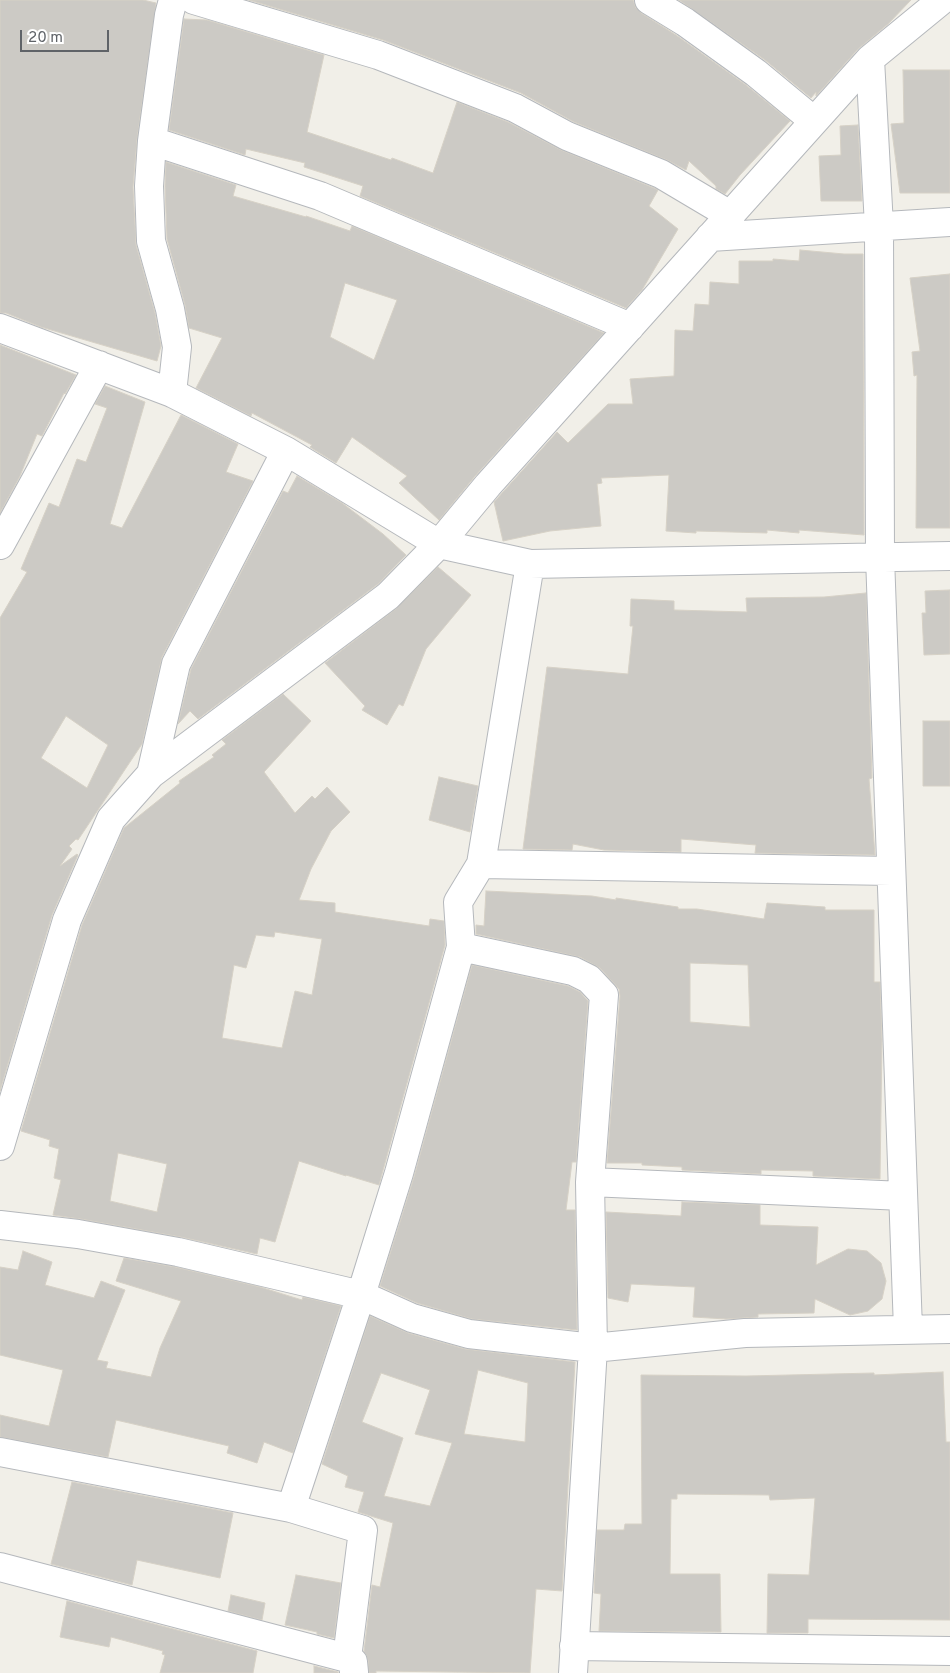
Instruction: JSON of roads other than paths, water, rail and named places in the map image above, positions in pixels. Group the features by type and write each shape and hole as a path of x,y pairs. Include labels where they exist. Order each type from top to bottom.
{"street":[{"path":"172,393 177,347 170,309 151,241 149,186 152,142 169,15 173,0"},
{"path":"194,0 378,55 515,108 567,136 661,174 730,215"},
{"path":"648,0 685,22 740,62 814,121"},
{"path":"0,1146 67,920 111,819 152,774 388,596 440,544 488,485 870,59 942,0"},
{"path":"870,59 879,226 880,557 908,1329"},
{"path":"152,142 320,196 630,327"},
{"path":"710,237 950,222"},
{"path":"0,328 172,393 286,450 440,544 530,564 950,556"},
{"path":"0,545 99,365"},
{"path":"152,774 176,664 286,450"},
{"path":"292,1508 361,1295 398,1173 461,947 458,902 481,864 530,564"},
{"path":"481,864 891,872"},
{"path":"461,947 572,971 589,979 604,995 590,1182 593,1348 573,1673"},
{"path":"590,1182 903,1196"},
{"path":"0,1225 78,1234 178,1252 361,1295 412,1318 470,1334 593,1348 745,1333 950,1329"},
{"path":"0,1452 292,1508 362,1530 350,1665 0,1567"},
{"path":"574,1646 950,1651"}]}
